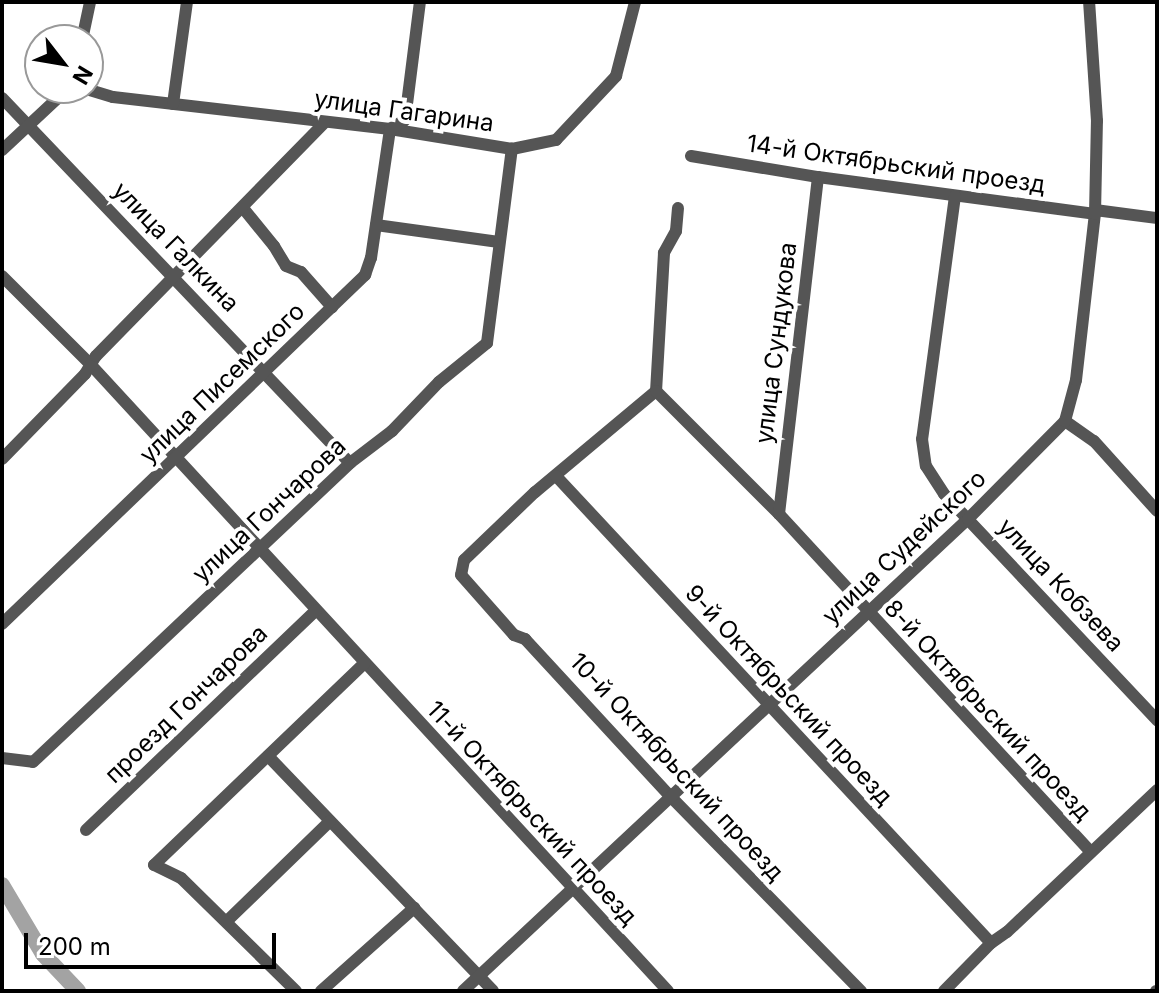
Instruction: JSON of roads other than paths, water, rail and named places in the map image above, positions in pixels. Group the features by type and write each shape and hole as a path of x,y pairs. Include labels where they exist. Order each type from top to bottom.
{"street":[{"path":"85,24 90,2"},
{"path":"173,104 187,2"},
{"path":"390,129 405,120 420,2"},
{"name":"улица Гагарина","path":"104,94 390,129 512,149 556,140 616,76 635,2"},
{"name":"улица Судейского","path":"463,991 968,519 1065,421 1076,380 1095,212 1097,135 1089,2"},
{"name":"улица Галкина","path":"2,98 350,463"},
{"path":"2,150 54,104"},
{"path":"2,457 91,365 96,356 325,122"},
{"name":"улица Писемского","path":"2,624 266,374 365,275 376,225 390,129"},
{"name":"улица Гончарова","path":"2,758 33,762 350,463 392,431 439,382 487,343 512,149"},
{"name":"14-й Октябрьский проезд","path":"691,156 955,196 1157,218"},
{"name":"улица Сундукова","path":"779,514 818,177"},
{"name":"улица Кобзева","path":"955,196 923,454 944,494 1157,720"},
{"path":"243,208 286,266 301,272 332,307"},
{"path":"556,476 656,391 664,253 676,231 678,208"},
{"path":"376,225 499,242"},
{"name":"11-й Октябрьский проезд","path":"2,276 91,365 668,991"},
{"name":"8-й Октябрьский проезд","path":"656,391 779,514 867,613 1090,851"},
{"path":"1065,421 1094,441 1157,511"},
{"name":"10-й Октябрьский проезд","path":"556,476 464,560 461,575 514,635 525,639 671,797 861,991"},
{"name":"9-й Октябрьский проезд","path":"556,476 991,943"},
{"name":"проезд Гончарова","path":"86,830 316,610"},
{"path":"296,991 228,920 181,878 154,865 365,663"},
{"path":"268,756 493,991"},
{"path":"944,991 991,943 1007,932 1157,790"},
{"path":"228,920 330,821"},
{"path":"321,991 414,908"}],"waterway":[{"path":"2,885 43,954 78,991"}]}
